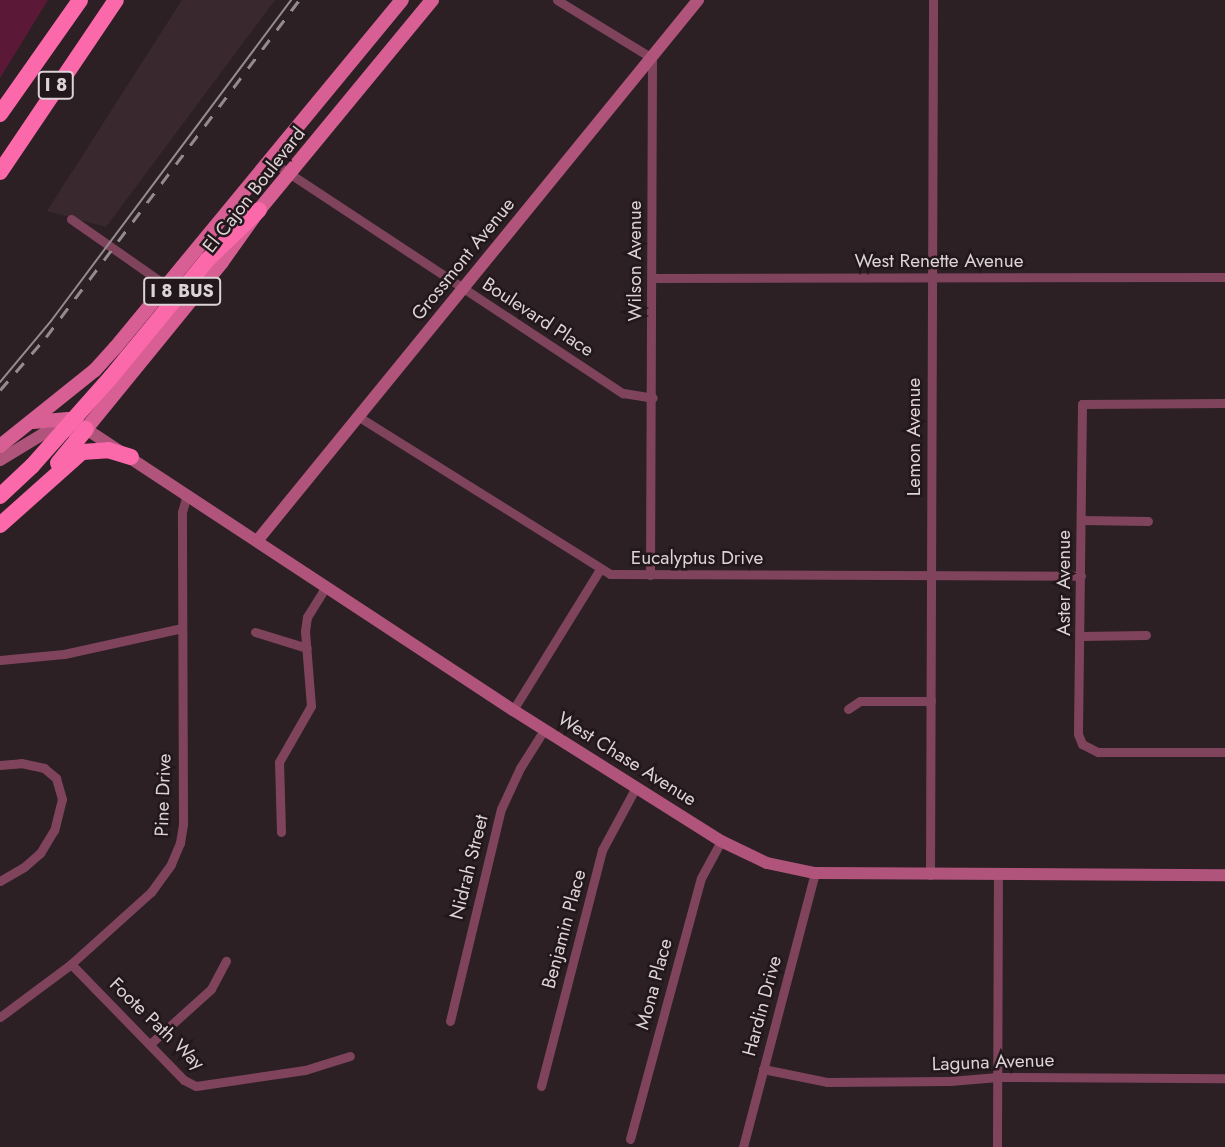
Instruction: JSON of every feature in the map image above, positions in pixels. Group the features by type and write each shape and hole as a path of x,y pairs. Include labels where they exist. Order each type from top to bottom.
{"highway":[{"name":"I 8","path":"0,114 80,0"},
{"name":"I 8","path":"0,172 116,0"},
{"name":"I 8 BUS","path":"0,496 32,466 111,377 207,260 259,210"},
{"path":"39,487 86,429"},
{"path":"0,525 39,487 82,452 108,450 131,457"}],"main road":[{"name":"El Cajon Boulevard","path":"0,446 95,370 402,0"},
{"name":"El Cajon Boulevard","path":"86,429 222,262 259,210 432,0"},
{"name":"Grossmont Avenue","path":"257,541 698,0"},
{"path":"86,429 79,407 95,370"},
{"path":"33,422 68,419 86,429"},
{"path":"0,460 43,434 86,429"},
{"name":"West Chase Avenue","path":"86,429 544,730 721,841 768,863 815,873 1225,875"}],"street":[{"path":"557,0 652,58"},
{"name":"Lemon Avenue","path":"930,875 933,0"},
{"name":"Wilson Avenue","path":"650,575 653,398 652,58"},
{"name":"Boulevard Place","path":"269,160 623,393 653,398"},
{"path":"71,219 167,286"},
{"name":"West Renette Avenue","path":"652,278 1225,277"},
{"name":"Aster Avenue","path":"1225,403 1082,404 1078,734 1082,744 1098,752 1225,752"},
{"name":"Eucalyptus Drive","path":"359,416 610,575 1081,576"},
{"name":"Pine Drive","path":"0,1017 71,964 151,892 171,864 180,843 183,824 182,512 187,495"},
{"path":"1081,520 1148,522"},
{"path":"513,710 600,569"},
{"path":"281,832 279,762 311,706 307,617 326,586"},
{"path":"0,660 64,654 182,628"},
{"path":"255,632 307,648"},
{"path":"1081,636 1146,635"},
{"path":"848,709 860,701 931,701"},
{"name":"Nidrah Street","path":"450,1021 501,809 520,768 544,730"},
{"path":"0,765 21,763 44,768 59,783 62,799 54,830 40,853 24,867 0,881"},
{"name":"Benjamin Place","path":"541,1086 603,850 636,787"},
{"name":"Mona Place","path":"630,1139 701,878 721,841"},
{"name":"Hardin Drive","path":"743,1147 815,873"},
{"path":"997,1147 998,875"},
{"path":"150,1044 211,989 226,961"},
{"name":"Foote Path Way","path":"71,964 184,1080 196,1086 305,1070 350,1056"},
{"name":"Laguna Avenue","path":"763,1069 827,1082 998,1077 1225,1078"}],"shaded area":[{"path":"0,0 48,0 0,78"},
{"path":"182,0 275,0 106,227 47,211"}],"tram line":[{"path":"0,382 51,321 291,0"}],"railway":[{"path":"0,390 46,337 299,0"}]}
